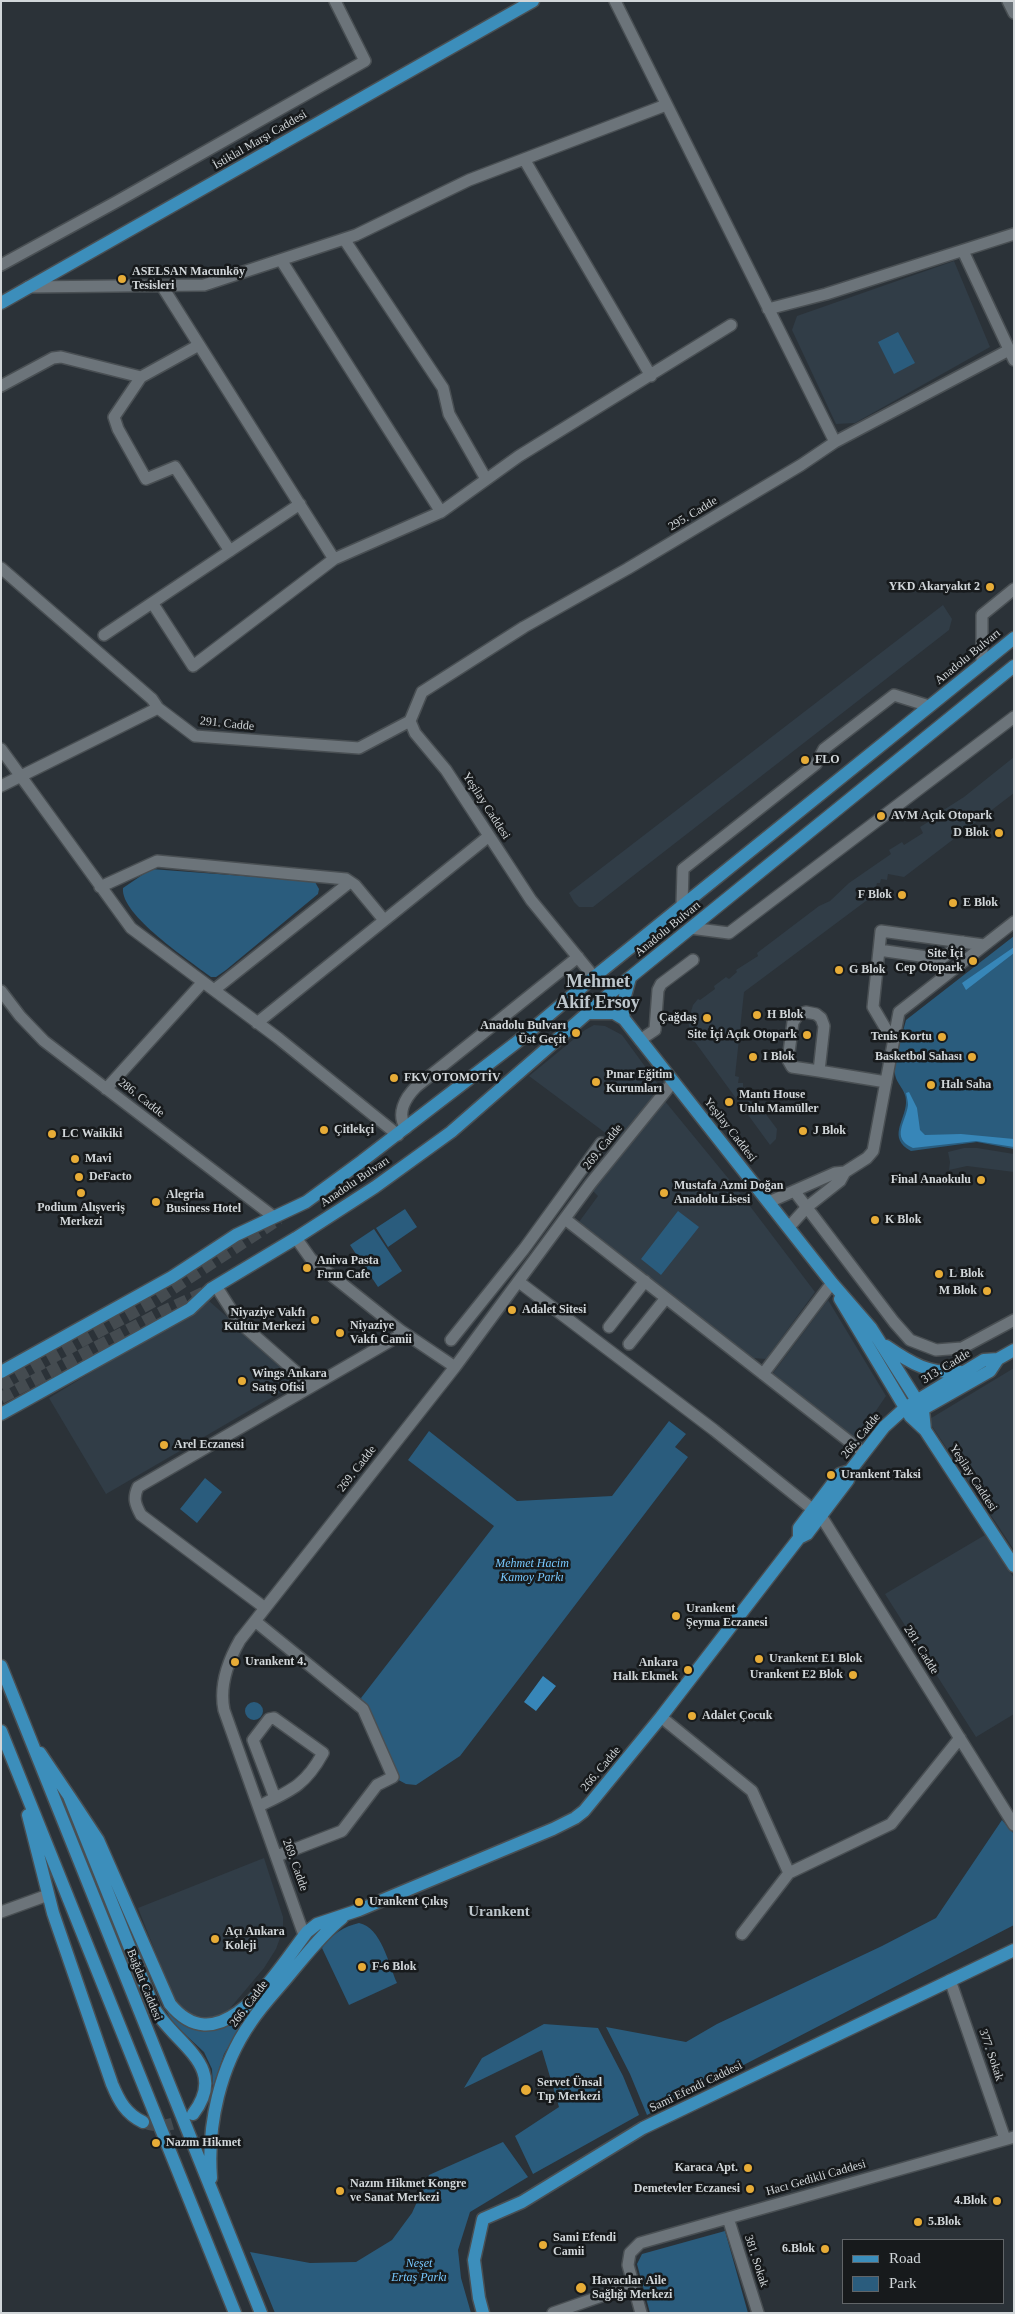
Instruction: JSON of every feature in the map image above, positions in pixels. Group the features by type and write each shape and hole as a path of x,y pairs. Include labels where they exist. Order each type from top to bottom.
{"main road":[{"name":"İstiklal Marşı Caddesi","path":"1,303 533,1"},
{"name":"Anadolu Bulvarı","path":"1,1372 172,1277 236,1235 306,1202 517,1042 594,976 1014,638"},
{"name":"Anadolu Bulvarı","path":"1,1414 190,1309 213,1288 296,1238 376,1186 451,1132 690,928 1014,666"},
{"path":"624,1019 622,1008 630,978"},
{"path":"589,1013 614,1013 624,1019"},
{"name":"Yeşilay Caddesi","path":"624,1019 832,1283 914,1409"},
{"name":"Yeşilay Caddesi","path":"832,1283 860,1313 882,1343 925,1430 1014,1566"},
{"path":"882,1343 912,1364 928,1370 946,1373 964,1372"},
{"name":"313. Cadde","path":"914,1409 964,1372 984,1360 998,1359 1014,1350"},
{"name":"313. Cadde","path":"914,1409 990,1371 998,1359"},
{"name":"266. Cadde","path":"69,1796 98,1840 163,1992 176,2011 186,2018 206,2024 227,2020 247,2006 309,1931 575,1818 597,1795 661,1717 799,1538 807,1534 817,1512 840,1474 850,1471 892,1419 914,1409"},
{"name":"Bağdat Caddesi","path":"1,1666 262,2313"},
{"path":"1,1731 236,2313"},
{"path":"32,1743 44,1757 69,1796 154,2008 161,2020 195,2054 204,2072 204,2092 201,2103 192,2114"},
{"path":"13,1762 48,1895 118,2099 132,2117 143,2122"},
{"name":"266. Cadde","path":"212,2190 209,2153 211,2137 216,2105 232,2055 252,2020 319,1941 346,1916"},
{"path":"309,1931 310,1944 319,1941"},
{"name":"Sami Efendi Caddesi","path":"483,2313 474,2260 483,2219 522,2202 642,2128 1014,1950"}],"street":[{"path":"1,265 365,61 335,1"},
{"path":"615,1 835,442"},
{"path":"1008,1 1014,13"},
{"path":"28,287 204,285 356,235 469,180 666,105"},
{"path":"524,159 651,376"},
{"path":"768,309 826,294 1014,234"},
{"path":"344,239 443,388 449,414 486,480"},
{"path":"963,251 1011,355"},
{"path":"281,260 441,512"},
{"path":"162,286 334,558"},
{"path":"152,604 193,666 334,558 441,512 519,456 731,326"},
{"path":"200,346 141,377 114,417 118,430 146,479 175,467 230,551"},
{"name":"295. Cadde","path":"410,721 422,692 524,627 636,564 801,465 835,442 1011,355"},
{"path":"1,386 53,358 61,357 141,377"},
{"path":"104,635 300,504"},
{"name":"291. Cadde","path":"1,568 152,699 158,708 195,736 359,748 410,721"},
{"path":"982,664 982,615 1014,589"},
{"path":"682,905 683,869 816,764 824,749 894,694 929,706"},
{"path":"1,786 158,708"},
{"path":"690,928 729,932 1014,717"},
{"name":"Yeşilay Caddesi","path":"410,721 415,733 446,770 532,900 594,976"},
{"path":"1,750 131,928 402,1131"},
{"path":"257,1023 489,836"},
{"path":"100,887 157,862 346,879 355,885 384,920"},
{"path":"214,990 350,882"},
{"path":"789,1227 806,1207 840,1181 845,1172 873,1151 899,1012 1014,922"},
{"path":"893,1041 872,1007 881,931 984,945"},
{"path":"879,950 941,960 963,942"},
{"path":"402,1131 402,1111 408,1097 416,1087 578,957"},
{"path":"640,1040 655,1030 658,990 661,984 693,960"},
{"path":"106,1089 203,982"},
{"name":"286. Cadde","path":"1,991 20,1016 44,1041 274,1217"},
{"path":"819,1071 824,1026 821,1018 816,1014 806,1012 798,1015 793,1022 788,1060 792,1067 886,1082"},
{"name":"269. Cadde","path":"309,1931 299,1918 226,1720 222,1701 224,1682 233,1652 265,1608 455,1367 565,1219 673,1082"},
{"path":"451,1340 524,1249 601,1143"},
{"path":"769,1202 835,1173 845,1172"},
{"path":"795,1192 894,1322 910,1340 936,1350 962,1348 1014,1320"},
{"path":"565,1219 864,1453"},
{"path":"296,1238 311,1259 404,1333 455,1367"},
{"path":"524,1249 536,1258"},
{"path":"609,1327 644,1281"},
{"name":"281. Cadde","path":"519,1282 707,1425 817,1512 1014,1825"},
{"path":"763,1374 832,1283"},
{"path":"213,1288 239,1322 312,1386"},
{"path":"629,1344 666,1298"},
{"path":"265,1608 141,1515 135,1504 134,1494 138,1487 404,1333"},
{"path":"255,1621 363,1709 393,1777 377,1785 342,1831 277,1856"},
{"path":"661,1717 752,1791 789,1873"},
{"path":"259,1806 300,1786 323,1753 274,1718 268,1719 252,1740 275,1798"},
{"path":"742,1934 789,1873 892,1824 960,1738"},
{"path":"1,1912 48,1895"},
{"name":"377. Sokak","path":"950,1980 1010,2138"},
{"name":"Hacı Gedikli Caddesi","path":"633,2285 628,2265 630,2253 640,2243 1010,2138"},
{"name":"381. Sokak","path":"728,2218 758,2313"},
{"path":"553,2313 633,2285 641,2313"}],"shaded area":[{"path":"954,261 990,347 855,423 836,424 792,330 797,316"},
{"path":"943,605 952,619 949,630 593,907 579,907 574,902 569,893"},
{"path":"1014,757 1014,793 904,877 888,874 887,880 881,879 880,883 877,883 874,895 744,992 735,1076 739,1077 738,1083 743,1083 743,1092 758,1111 762,1109 777,1129 776,1139 770,1145 695,1042 692,1041 688,1021 693,1005 698,999 700,1000 715,989 714,986 726,977 729,979 737,972 736,970 758,956 757,953 819,906 830,901 849,883 891,854 889,850 902,842 904,845 923,833 920,827 943,813 942,811 964,797"},
{"path":"1014,947 1014,953 966,990 962,983"},
{"name":"Pınar Eğitim Kurumları","path":"594,1025 605,1026 622,1035 660,1087 619,1143 529,1076 585,1030"},
{"path":"909,1092 917,1108 920,1130 925,1135 961,1134 1014,1139 1014,1147 976,1141 913,1148 906,1144 901,1134 908,1105 906,1093"},
{"path":"664,1100 737,1189 815,1292 766,1359 753,1358 579,1222 598,1196 592,1190"},
{"path":"964,1148 977,1148 1014,1154 1014,1172 967,1166 949,1170 948,1152"},
{"path":"828,1300 886,1396 856,1440 773,1373"},
{"path":"209,1301 300,1381 106,1494 49,1398"},
{"path":"1014,1368 1014,1550 928,1420"},
{"path":"985,1535 1014,1578 1014,1714 976,1737 885,1594"},
{"path":"543,1676 556,1686 536,1711 524,1702"},
{"name":"Açı Ankara Koleji","path":"264,1858 283,1917 283,1930 276,1949 264,1968 226,2013 213,2019 190,2014 174,1999 138,1908"}],"green space":[{"path":"898,332 915,363 894,374 878,342"},
{"path":"151,869 310,881 315,882 319,889 318,894 226,970 216,977 211,977 144,924 132,911 125,899 123,888"},
{"path":"1014,936 1014,1149 977,1142 911,1151 900,1141 899,1129 905,1110 906,1098 896,1078 895,1069 906,1020"},
{"path":"405,1209 417,1227 388,1247 376,1228"},
{"path":"678,1211 699,1227 661,1275 641,1259"},
{"path":"374,1229 402,1271 378,1287 350,1245"},
{"name":"Mehmet Hacim Kamoy Parkı","path":"669,1421 686,1434 675,1447 688,1457 460,1756 416,1785 406,1784 393,1777 361,1698 494,1526 408,1460 429,1431 517,1501 612,1496"},
{"path":"205,1478 222,1492 197,1523 180,1509"},
{"path":"250,1702 258,1702 263,1707 261,1718 250,1720 245,1715 245,1707"},
{"path":"1002,1820 1014,1834 1014,1925 647,2115 630,2074 606,2027 686,2042 717,2024 882,1946 936,1918"},
{"path":"359,1923 367,1926 379,1939 397,1983 349,2005 322,1948 338,1932 348,1926"},
{"path":"160,1999 171,2013 226,2025 247,2015 224,2054 213,2087 212,2069 204,2052 173,2023"},
{"path":"544,2024 598,2028 623,2076 639,2115 533,2174 515,2136 559,2107 542,2050 464,2088 482,2058"},
{"name":"Neşet Ertaş Parkı","path":"503,2142 528,2177 470,2212 458,2250 461,2278 471,2313 275,2313 250,2252 310,2263 356,2262 392,2240 412,2213 429,2175"},
{"path":"725,2231 748,2313 650,2313 637,2264 642,2254"}],"tunnel":[{"path":"1,1386 154,1301 279,1219"},
{"path":"1,1398 162,1312 207,1291"},
{"path":"143,2122 168,2125 192,2114"}],"place":[{"name":"ASELSAN Macunköy Tesisleri","path":"122,279"},
{"name":"YKD Akaryakıt 2","path":"990,587"},
{"name":"FLO","path":"805,760"},
{"name":"AVM Açık Otopark","path":"881,816"},
{"name":"D Blok","path":"999,833"},
{"name":"F Blok","path":"902,895"},
{"name":"E Blok","path":"953,903"},
{"name":"Site İçi Cep Otopark","path":"973,961"},
{"name":"G Blok","path":"839,970"},
{"name":"H Blok","path":"757,1015"},
{"name":"Çağdaş","path":"707,1018"},
{"name":"Anadolu Bulvarı Üst Geçit","path":"576,1033"},
{"name":"Site İçi Açık Otopark","path":"807,1035"},
{"name":"Tenis Kortu","path":"942,1037"},
{"name":"I Blok","path":"753,1057"},
{"name":"Basketbol Sahası","path":"972,1057"},
{"name":"FKV OTOMOTİV","path":"394,1078"},
{"name":"Pınar Eğitim Kurumları","path":"596,1082"},
{"name":"Halı Saha","path":"931,1085"},
{"name":"Mantı House Unlu Mamüller","path":"729,1102"},
{"name":"Çitlekçi","path":"324,1130"},
{"name":"J Blok","path":"803,1131"},
{"name":"LC Waikiki","path":"52,1134"},
{"name":"Mavi","path":"75,1159"},
{"name":"DeFacto","path":"79,1177"},
{"name":"Final Anaokulu","path":"981,1180"},
{"name":"Podium Alışveriş Merkezi","path":"81,1193"},
{"name":"Mustafa Azmi Doğan Anadolu Lisesi","path":"664,1193"},
{"name":"Alegria Business Hotel","path":"156,1202"},
{"name":"K Blok","path":"875,1220"},
{"name":"Aniva Pasta Fırın Cafe","path":"307,1268"},
{"name":"L Blok","path":"939,1274"},
{"name":"M Blok","path":"987,1291"},
{"name":"Adalet Sitesi","path":"512,1310"},
{"name":"Niyaziye Vakfı Kültür Merkezi","path":"315,1320"},
{"name":"Niyaziye Vakfı Camii","path":"340,1333"},
{"name":"Wings Ankara Satış Ofisi","path":"242,1381"},
{"name":"Arel Eczanesi","path":"164,1445"},
{"name":"Urankent Taksi","path":"831,1475"},
{"name":"Urankent Şeyma Eczanesi","path":"676,1616"},
{"name":"Urankent E1 Blok","path":"759,1659"},
{"name":"Urankent 4.","path":"235,1662"},
{"name":"Ankara Halk Ekmek","path":"688,1670"},
{"name":"Urankent E2 Blok","path":"853,1675"},
{"name":"Adalet Çocuk","path":"692,1716"},
{"name":"Urankent Çıkış","path":"359,1902"},
{"name":"Açı Ankara Koleji","path":"215,1939"},
{"name":"F-6 Blok","path":"362,1967"},
{"name":"Servet Ünsal Tıp Merkezi","path":"526,2090"},
{"name":"Nazım Hikmet","path":"156,2143"},
{"name":"Karaca Apt.","path":"748,2168"},
{"name":"Demetevler Eczanesi","path":"750,2189"},
{"name":"Nazım Hikmet Kongre ve Sanat Merkezi","path":"340,2191"},
{"name":"4.Blok","path":"997,2201"},
{"name":"5.Blok","path":"918,2222"},
{"name":"Sami Efendi Camii","path":"543,2245"},
{"name":"6.Blok","path":"825,2249"},
{"name":"Havacılar Aile Sağlığı Merkezi","path":"581,2288"}],"district":[{"name":"Mehmet Akif Ersoy","path":"598,992"},
{"name":"Urankent","path":"499,1912"}]}
